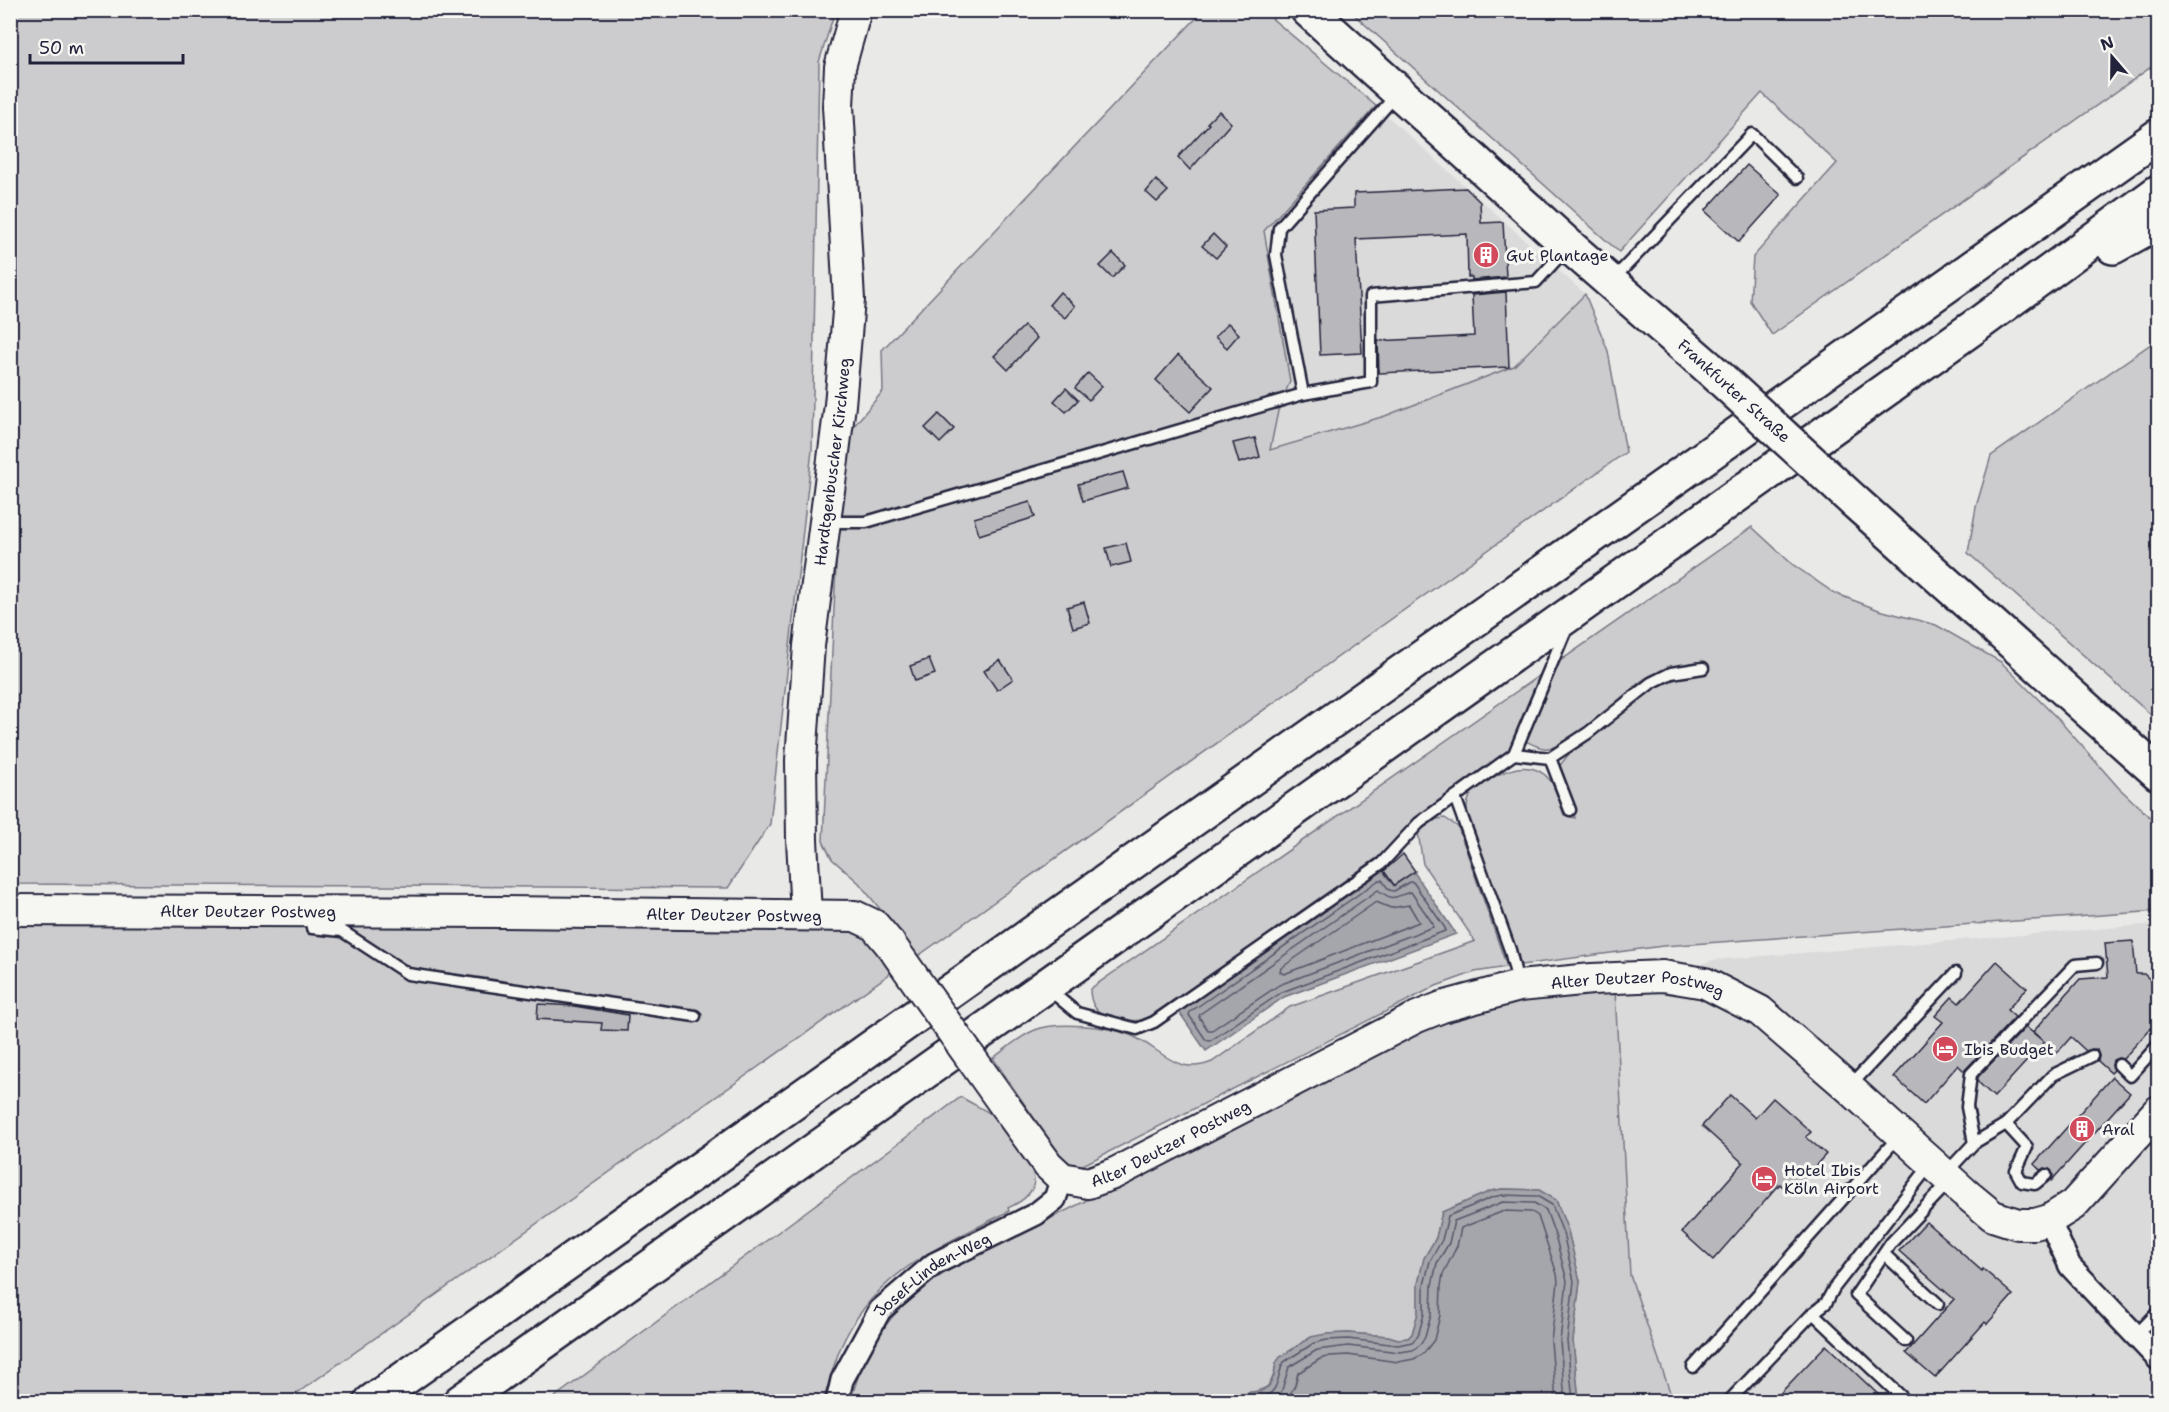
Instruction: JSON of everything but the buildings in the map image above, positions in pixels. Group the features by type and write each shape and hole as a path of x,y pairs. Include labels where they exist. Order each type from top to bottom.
{"main road":[{"name":"Frankfurter Straße","path":"1308,10 2158,773"},
{"path":"370,1401 2158,136"},
{"path":"460,1401 1981,322 2158,192"},
{"path":"1981,322 2158,222"}],"street":[{"name":"Hardtgenbuscher Kirchweg","path":"806,914 801,760 809,645 840,405 849,300 838,106 840,67 856,10"},
{"name":"Alter Deutzer Postweg","path":"10,910 855,916 874,925 890,944 1048,1165 1062,1178 1088,1183 1113,1173 1417,1017 1442,1007 1519,986 1592,979 1662,976 1705,983 1760,1011 1994,1216 2018,1224 2035,1224 2049,1220 2073,1205 2157,1115"},
{"name":"Josef-Linden-Weg","path":"837,1401 842,1380 880,1310 934,1264 1036,1214 1055,1199 1062,1178"},
{"path":"2049,1220 2070,1266 2158,1359"}],"lane":[{"path":"1303,394 1276,255 1279,228 1399,92"},
{"path":"1608,280 1623,268 1752,134 1797,178"},
{"path":"824,522 866,522 1303,394 1371,382 1371,296 1536,282 1569,246"},
{"path":"1045,986 1077,1013 1137,1029 1154,1022 1382,863 1419,823 1514,754 1575,610"},
{"path":"1514,754 1550,758 1588,733 1651,683 1671,673 1703,668"},
{"path":"1550,758 1570,810"},
{"path":"1455,797 1510,950 1519,986"},
{"path":"309,912 312,928 342,931 408,974 696,1016"},
{"path":"1974,1143 1967,1107 1971,1074 2075,965 2097,963"},
{"path":"1849,1088 1956,973"},
{"path":"2122,1086 2158,1045"},
{"path":"1728,1401 1813,1313 1826,1303 1834,1288 1943,1172 1974,1143 2006,1124 2053,1075 2092,1056"},
{"path":"2119,1065 2130,1076"},
{"path":"2006,1124 2027,1147 2016,1171 2022,1182 2035,1184 2046,1175"},
{"path":"1693,1367 1900,1134"},
{"path":"1906,1341 1856,1295 1943,1172"},
{"path":"1884,1254 1938,1304"},
{"path":"2135,1336 2158,1312"},
{"path":"1813,1313 1907,1401"}],"shaded area":[{"path":"11,10 835,11 819,62 812,450 770,824 728,888 11,884"},
{"path":"1203,11 1263,11 1376,106 1264,231 1290,381 1278,411 1270,450 1385,416 1514,366 1585,294 1608,351 1626,452 918,956 859,883 832,859 823,841 842,440 883,391 882,350"},
{"path":"1350,11 2158,11 2158,62 1772,335 1750,301 1753,257 1837,163 1762,93 1619,252"},
{"path":"1376,106 1585,294 1514,366 1385,416 1269,451 1278,411 1290,381 1264,231"},
{"path":"2158,339 2158,721 1968,553 1976,507 1991,456"},
{"path":"1752,527 1792,564 1834,593 1879,610 1936,625 2001,662 2059,720 2118,787 2158,825 2158,911 1663,946 1521,965 1467,820 1467,806 1472,792 1481,784 1511,770 1527,767 1535,769 1550,780 1564,815 1575,818 1558,768 1568,755 1653,688 1679,678 1705,673 1703,663 1681,666 1646,678 1582,731 1555,747 1544,748 1523,740 1460,785 1404,830 1377,861 1145,1020 1117,1020 1095,1008 1091,1000 1090,989"},
{"path":"1445,818 1458,827 1507,967 1475,972 1436,986 1083,1165 1068,1164 1061,1158 993,1058 1035,1030 1068,1025 1109,1029 1130,1035 1169,1059 1188,1066 1199,1066 1212,1062 1290,1007 1475,941 1423,864 1418,832 1437,819"},
{"path":"11,919 854,929 882,948 877,954 891,973 286,1401 11,1402"},
{"path":"2158,924 2158,1401 1673,1401 1630,1275 1615,991 1714,960"},
{"path":"1615,991 1630,1275 1673,1401 1579,1401 1573,1341 1580,1281 1568,1231 1556,1200 1539,1190 1502,1189 1491,1191 1442,1212 1436,1238 1424,1258 1418,1284 1418,1313 1412,1334 1408,1338 1398,1339 1348,1333 1326,1334 1276,1363 1270,1383 1266,1388 1233,1401 850,1402 867,1354 884,1327 917,1293 955,1267 1424,1029 1517,999"},
{"path":"961,1097 1000,1121 1032,1170 1033,1187 1021,1201 1008,1208 1009,1211 934,1250 890,1281 871,1300 854,1322 840,1349 823,1401 548,1402"}],"water":[{"path":"1382,870 1394,886 1414,872 1456,934 1284,997 1206,1051 1179,1012"},
{"path":"1539,1190 1556,1200 1568,1231 1580,1281 1573,1341 1579,1401 1233,1401 1249,1392 1260,1392 1269,1386 1280,1357 1311,1337 1348,1333 1398,1339 1408,1338 1412,1334 1418,1313 1418,1284 1424,1258 1436,1238 1442,1212 1491,1191"}],"place":[{"name":"Gut Plantage","path":"1486,255"},
{"name":"Ibis Budget","path":"1945,1049"},
{"name":"Aral","path":"2082,1129"},
{"name":"Hotel Ibis Köln Airport","path":"1764,1179"}]}
